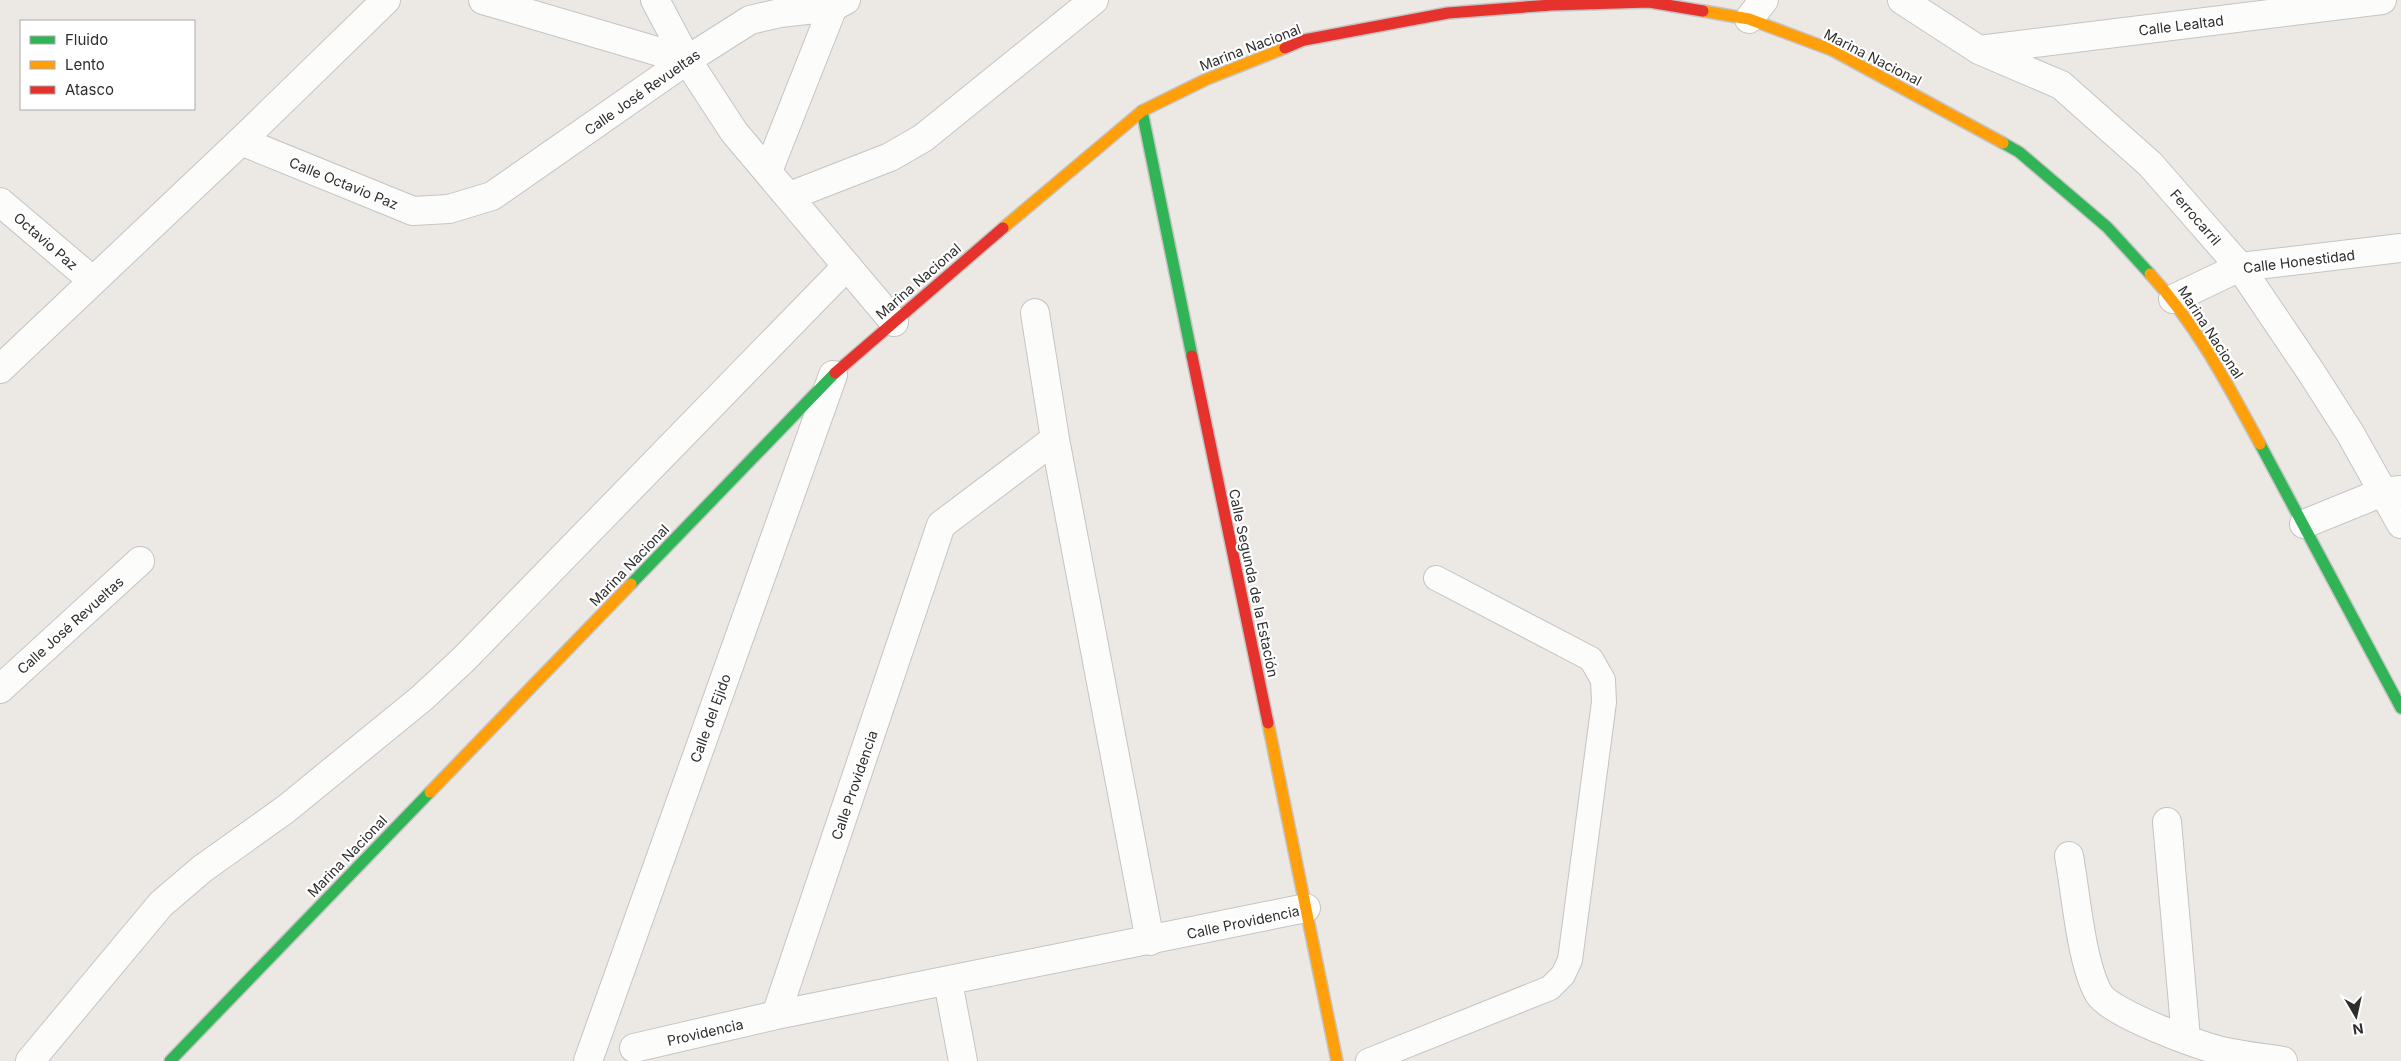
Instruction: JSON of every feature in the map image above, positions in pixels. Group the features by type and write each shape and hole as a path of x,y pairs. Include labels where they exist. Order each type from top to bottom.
{"street":[{"path":"0,370 92,280 241,142 386,0"},
{"path":"483,0 687,60"},
{"path":"655,0 687,60 734,132 790,196 894,322"},
{"path":"790,196 890,157 923,138 1094,0"},
{"name":"Ferrocarril","path":"1902,0 1979,50 2061,85 2150,164 2240,267 2392,491 2401,524"},
{"name":"Calle Lealtad","path":"1979,50 2382,0"},
{"path":"768,170 837,2"},
{"name":"Calle José Revueltas","path":"449,209 492,196 687,60 750,20 837,2"},
{"name":"Marina Nacional","path":"170,1061 833,375 1041,195 1142,111 1207,78 1304,40 1448,12 1551,5 1649,2 1757,9 2019,152 2107,227 2173,299 2222,374 2401,708"},
{"name":"Calle Segunda de la Estación","path":"1142,111 1337,1061"},
{"name":"Calle Octavio Paz","path":"241,142 413,211 449,209"},
{"name":"Octavio Paz","path":"0,202 92,280"},
{"name":"Calle Honestidad","path":"2173,299 2240,267 2401,248"},
{"path":"30,1061 161,904 202,869 293,803 422,698 457,666 847,266"},
{"path":"1035,313 1055,439 1150,941"},
{"name":"Calle del Ejido","path":"588,1061 833,375"},
{"name":"Calle Providencia","path":"1055,439 941,525 776,1015 948,982 1306,908"},
{"path":"2304,524 2392,491"},
{"name":"Calle José Revueltas","path":"0,689 140,561"},
{"path":"2167,822 2186,1038"},
{"path":"2069,856 2089,973 2100,996 2130,1017 2224,1052 2283,1061"},
{"path":"948,982 964,1061"},
{"name":"Providencia","path":"634,1048 776,1015"}],"lane":[{"path":"1368,1061 1550,988 1563,975 1570,960 1604,702 1603,680 1591,659 1436,578"}],"traffic: fast":[{"path":"1142,111 1192,356"},
{"path":"2003,143 2019,152 2107,227 2150,274"},
{"path":"631,584 835,373"},
{"path":"2260,444 2401,708"},
{"path":"170,1061 430,792"}],"traffic: slow":[{"path":"1703,11 1749,19 1832,50 2003,143"},
{"path":"1003,228 1142,111 1207,79 1285,48"},
{"path":"2150,274 2167,293 2197,334 2260,444"},
{"path":"430,792 631,584"},
{"path":"1268,723 1337,1061"}],"traffic: jam":[{"path":"1285,48 1304,40 1448,13 1551,5 1649,2 1703,11"},
{"path":"835,373 1003,228"},
{"path":"1192,356 1268,723"}]}
